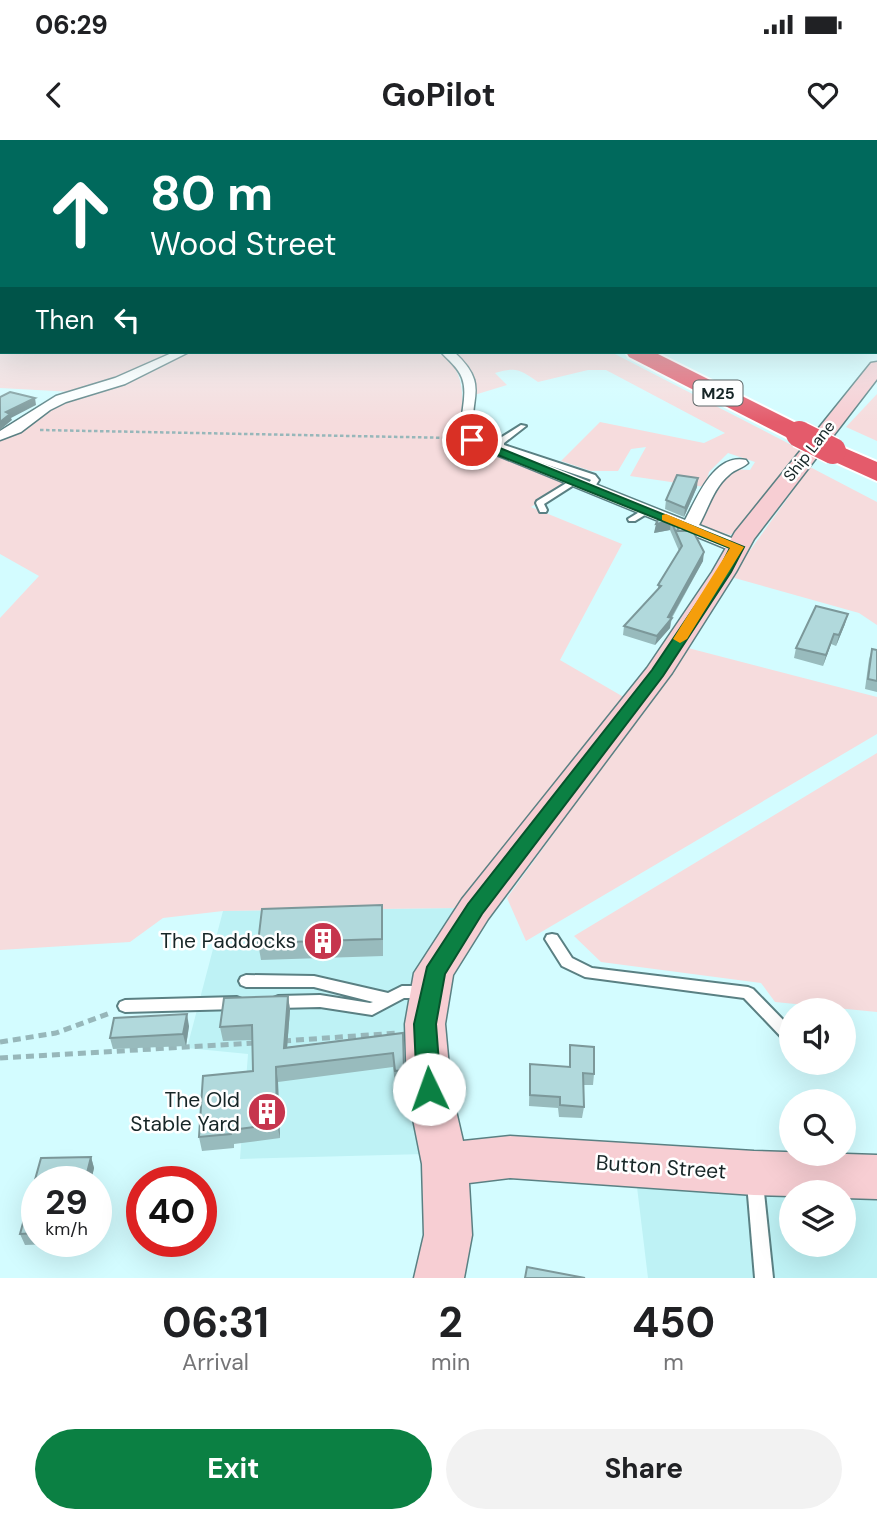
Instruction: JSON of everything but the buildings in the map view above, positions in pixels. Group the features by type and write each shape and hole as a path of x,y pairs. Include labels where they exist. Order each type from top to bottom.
{"highway":[{"name":"M25","path":"641,354 839,444 877,453"},
{"name":"M25","path":"675,354 805,428"},
{"name":"M25","path":"839,444 877,474"}],"street":[{"path":"0,436 16,429 45,407 61,399 120,381 179,354"},
{"path":"449,354 467,372 471,383 466,428 469,438 690,527 741,542"},
{"name":"Ship Lane","path":"439,1278 448,1235 445,1164 429,1089 425,1024 434,972 475,909 658,673 741,542 877,367"},
{"path":"690,527 721,472 732,464 741,463"},
{"name":"Button Street","path":"445,1164 510,1157 754,1173 875,1185"}],"lane":[{"path":"523,425 500,442 501,446 595,480 540,503 543,510"},
{"path":"632,519 649,510"},
{"path":"552,939 566,962 590,973 748,993 779,1028"},
{"path":"246,981 326,983 365,996 389,999"},
{"path":"125,1006 320,1001 372,1009 402,992 430,993"},
{"path":"754,1173 764,1278"}],"path":[{"path":"16,429 385,435 436,440 469,438"},
{"path":"0,1042 46,1038 84,1027 125,1006"},
{"path":"271,1042 407,1032 426,1041"},
{"path":"0,1058 257,1043"}],"shaded area":[{"path":"0,354 177,354 140,372 73,392 0,388"},
{"path":"185,354 439,354 447,359 460,380 462,404 458,443 570,482 531,507 622,544 560,660 627,699 461,908 223,911 163,918 130,942 0,950 0,618 39,576 0,554 0,439 31,426 68,401 130,381"},
{"path":"451,354 615,354 807,453 739,530 730,535 697,525 715,487 730,469 750,470 755,462 728,453 709,472 705,487 630,476 646,447 631,449 618,471 591,471 561,461 600,422 704,443 725,433 606,370 588,370 538,382 518,370 502,371 495,373 507,385 471,396"},
{"path":"877,394 877,441 846,427"},
{"path":"810,467 877,502 877,625 859,613 731,577"},
{"path":"688,648 877,697 877,734 526,941 507,898"},
{"path":"877,753 877,1012 856,1010 856,998 779,998 779,1002 775,1002 761,983 601,962 574,936"},
{"path":"461,908 425,1154 240,1159 248,1054 187,1048 223,911"},
{"path":"637,1187 779,1190 779,1257 856,1257 856,1195 877,1197 877,1278 648,1278"}],"slow traffic":[{"path":"666,517 738,547 680,639"}],"place":[{"name":"The Paddocks","path":"323,941"},
{"name":"The Old Stable Yard","path":"267,1112"}],"route":[{"path":"429,1089 425,1024 434,972 475,909 658,673 738,547 472,440"}]}
